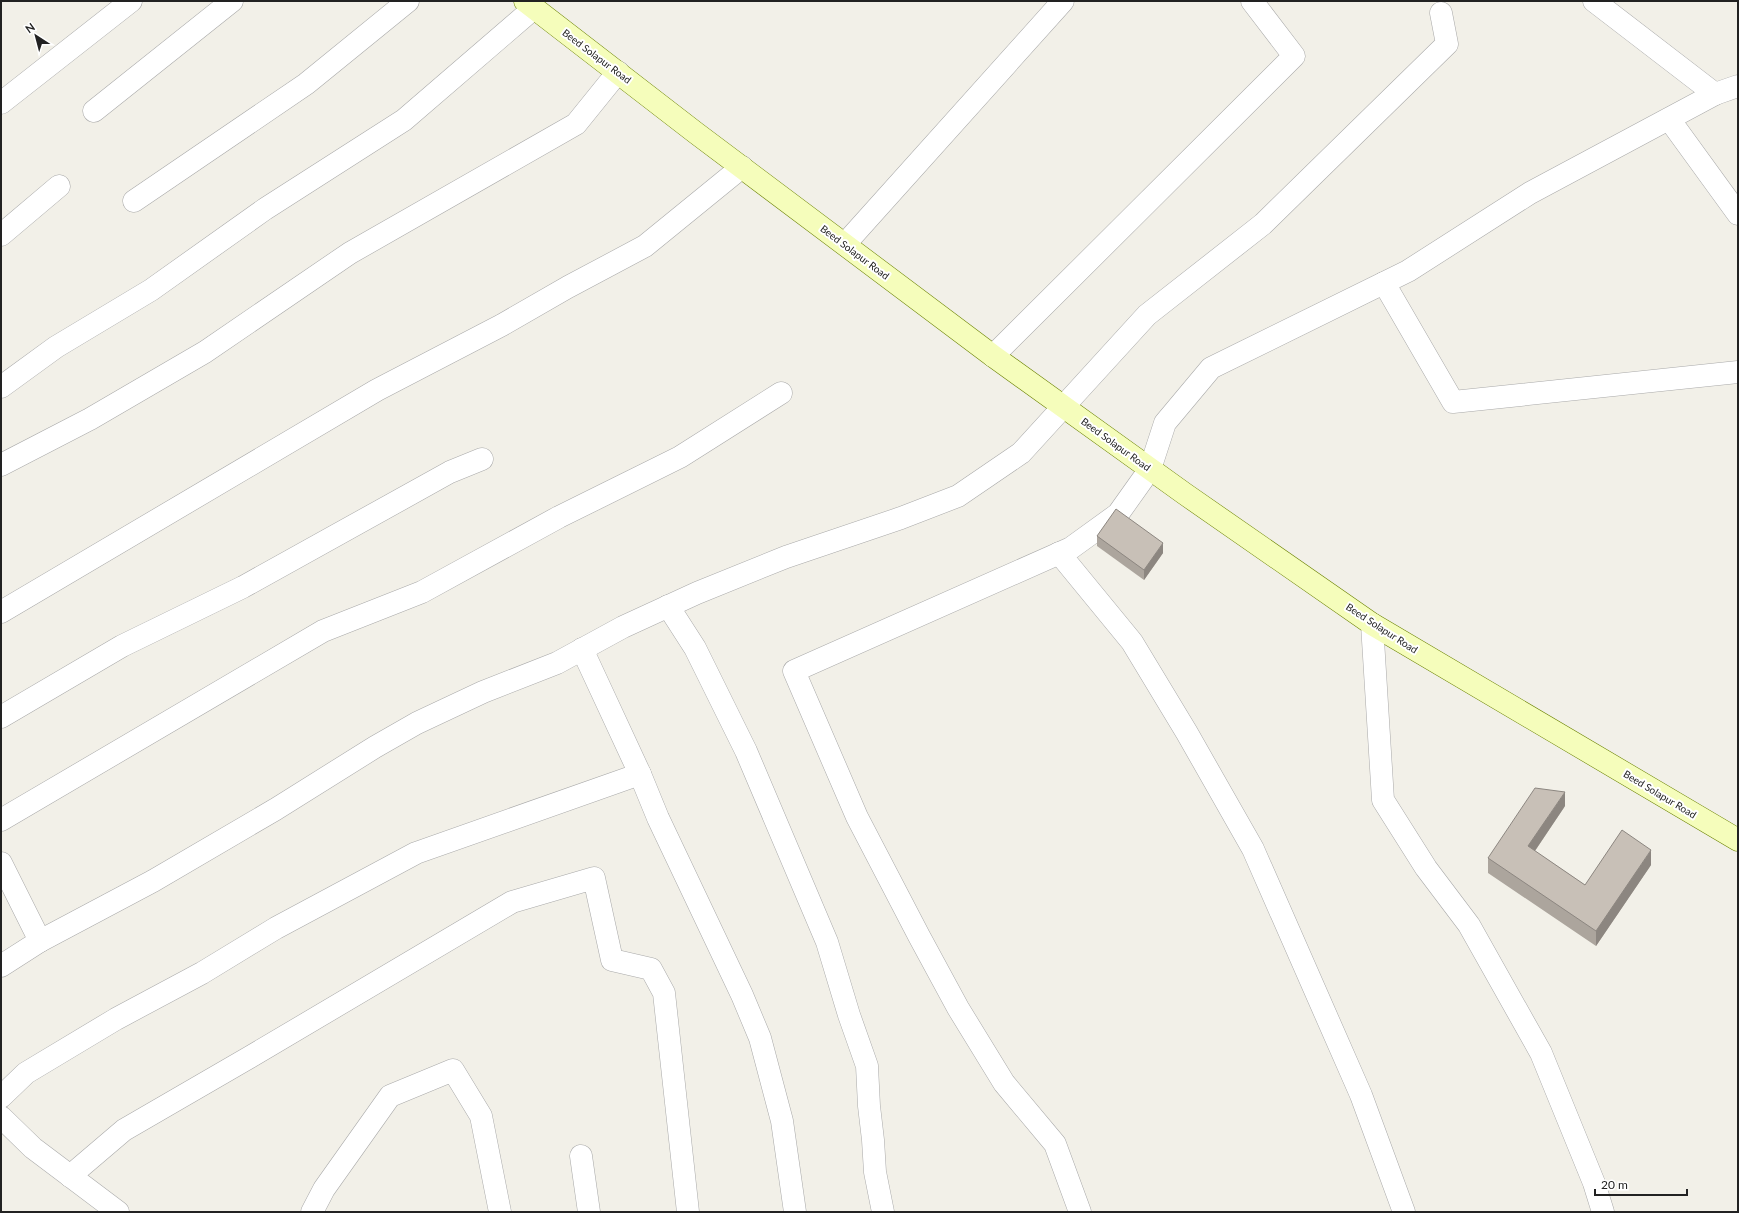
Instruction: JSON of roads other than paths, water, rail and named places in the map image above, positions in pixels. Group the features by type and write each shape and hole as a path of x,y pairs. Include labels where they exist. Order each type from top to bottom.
{"main road":[{"name":"Beed Solapur Road","path":"530,4 742,167 993,356 1150,469 1372,624 1738,840"}],"street":[{"path":"1,103 130,1"},
{"path":"94,111 232,1"},
{"path":"134,201 306,84 408,1"},
{"path":"845,244 1062,1"},
{"path":"993,356 1294,56 1252,1"},
{"path":"1594,1 1715,94"},
{"path":"1,387 56,347 152,290 265,209 404,120 530,4"},
{"path":"1,966 40,941 174,869 276,809 416,723 483,692 557,663 623,627 697,593 786,557 901,518 958,496 1021,453 1147,315 1263,224 1447,44 1441,13"},
{"path":"1,465 90,419 205,352 350,253 576,124 618,72"},
{"path":"1080,1212 1055,1144 1004,1083 958,1008 908,915 857,817 794,671 1071,548 1118,514 1150,469 1165,423 1211,368 1408,271 1530,193 1715,94 1738,86"},
{"path":"1669,119 1738,214"},
{"path":"1,612 377,390 502,325 568,287 646,246 742,167"},
{"path":"1,234 59,186"},
{"path":"1384,283 1453,402 1738,372"},
{"path":"1,820 323,631 422,592 559,517 680,457 781,394"},
{"path":"1,717 122,646 243,587 450,472 482,459"},
{"path":"1059,554 1132,642 1254,849 1360,1095 1404,1212"},
{"path":"668,606 695,648 746,751 827,942 849,1015 867,1066 875,1172 883,1212"},
{"path":"1372,624 1383,800 1426,868 1469,925 1541,1053 1594,1183 1603,1212"},
{"path":"582,649 640,774 658,818 742,995 760,1038 782,1121 795,1212"},
{"path":"1,1097 26,1072 110,1023 202,973 276,928 416,854 640,774"},
{"path":"1,863 40,941"},
{"path":"70,1176 124,1130 257,1054 512,902 594,878 612,960 651,970 664,993 688,1212"},
{"path":"312,1212 324,1189 390,1096 453,1070 481,1116 500,1212"},
{"path":"1,1117 34,1148 118,1212"},
{"path":"580,1156 589,1212"}]}
